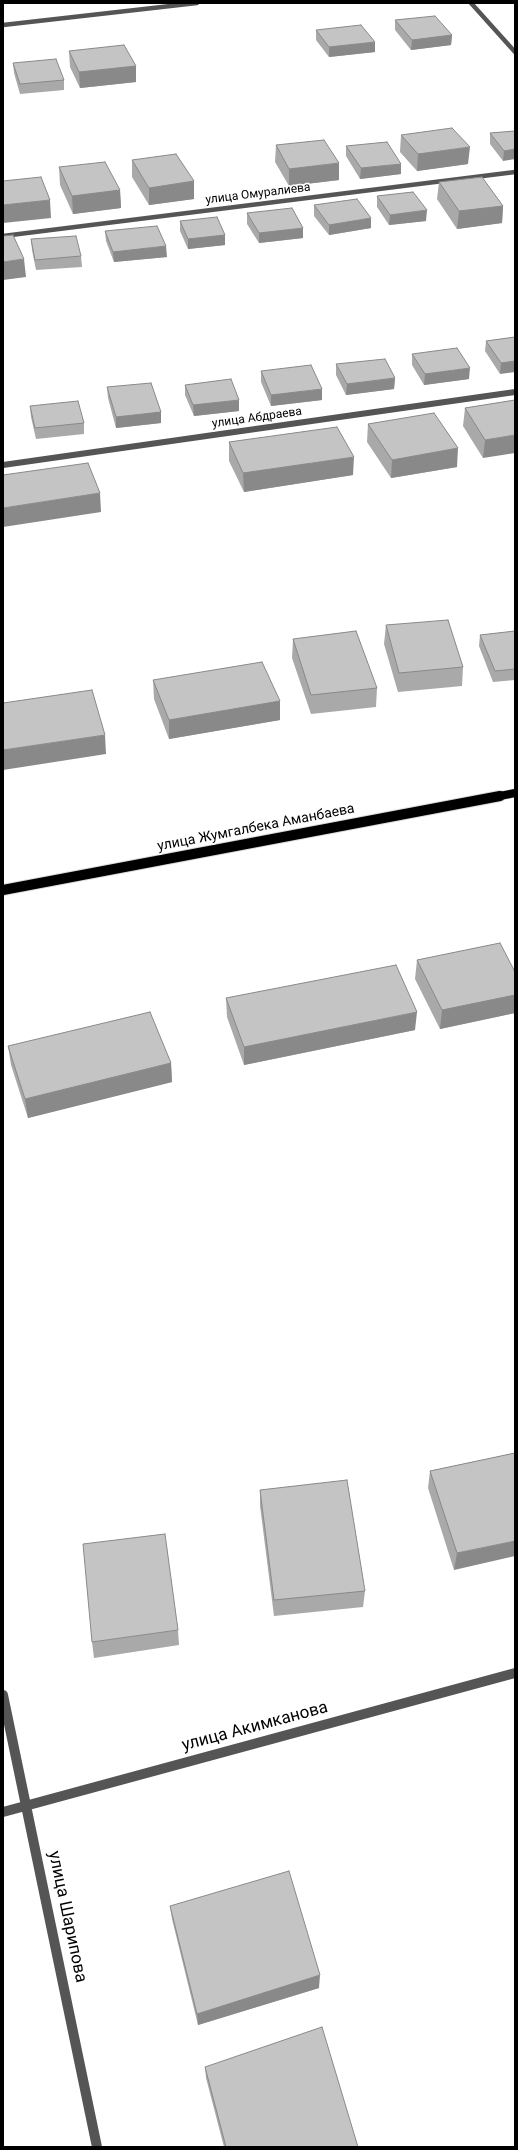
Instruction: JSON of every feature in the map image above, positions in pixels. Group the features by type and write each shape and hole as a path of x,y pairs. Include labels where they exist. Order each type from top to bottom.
{"main road":[{"name":"улица Жумгалбека Аманбаева","path":"3,890 515,793"}],"street":[{"path":"3,25 197,3"},
{"path":"471,3 515,52"},
{"name":"улица Омуралиева","path":"3,236 515,172"},
{"name":"улица Абдраева","path":"3,465 515,392"},
{"name":"улица Акимканова","path":"3,1812 515,1673"},
{"name":"улица Шарипова","path":"3,1695 97,2147"}],"building":[{"path":"435,16 452,35 412,40 395,20"},
{"path":"361,25 375,42 329,47 316,30"},
{"path":"124,45 136,66 79,72 69,51"},
{"path":"56,59 64,80 20,84 13,63"},
{"path":"452,128 470,147 418,154 401,135"},
{"path":"515,131 515,149 504,151 490,133"},
{"path":"324,140 339,163 289,169 276,145"},
{"path":"387,142 401,164 361,168 346,146"},
{"path":"176,154 194,181 149,188 132,160"},
{"path":"105,162 120,190 72,196 59,167"},
{"path":"41,177 50,200 3,205 3,181"},
{"path":"482,177 503,206 459,211 439,182"},
{"path":"413,192 427,210 390,215 377,196"},
{"path":"357,199 371,218 329,225 314,205"},
{"path":"292,208 303,228 259,233 247,213"},
{"path":"217,217 225,235 188,239 180,221"},
{"path":"157,226 166,246 113,252 105,231"},
{"path":"13,235 24,259 3,262 3,236"},
{"path":"76,236 81,256 35,260 31,239"},
{"path":"515,337 515,361 501,363 486,341"},
{"path":"457,348 470,368 425,374 412,354"},
{"path":"385,359 395,378 347,384 336,364"},
{"path":"311,365 322,389 271,395 261,371"},
{"path":"231,379 239,400 193,405 185,385"},
{"path":"151,383 161,412 116,417 107,387"},
{"path":"515,400 515,435 485,440 465,408"},
{"path":"78,401 84,423 35,428 30,406"},
{"path":"434,413 458,448 392,460 368,424"},
{"path":"337,427 354,457 243,473 229,442"},
{"path":"88,463 100,493 3,508 3,475"},
{"path":"448,620 463,667 399,673 386,625"},
{"path":"356,631 377,688 311,695 293,639"},
{"path":"515,631 515,669 495,671 480,635"},
{"path":"262,662 280,701 169,720 153,680"},
{"path":"92,690 105,735 3,750 3,703"},
{"path":"500,943 515,972 515,995 442,1010 417,960"},
{"path":"396,965 417,1012 244,1047 226,998"},
{"path":"150,1012 171,1063 25,1099 8,1046"},
{"path":"515,1453 515,1541 457,1553 430,1471"},
{"path":"347,1480 365,1591 274,1600 260,1490"},
{"path":"165,1534 178,1630 92,1642 83,1544"},
{"path":"289,1871 320,1975 197,2014 170,1906"},
{"path":"322,2027 358,2147 226,2147 205,2067"}]}
